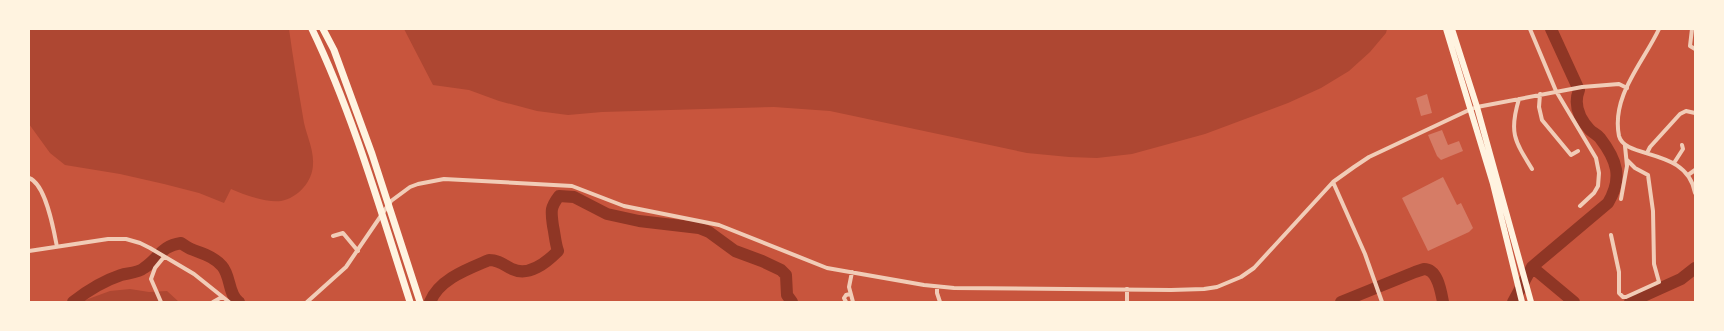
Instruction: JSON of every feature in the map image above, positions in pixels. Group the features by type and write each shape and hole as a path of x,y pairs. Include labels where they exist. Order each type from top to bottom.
{"highway":[{"path":"312,29 324,54 362,156 410,302"},
{"path":"324,29 334,50 372,154 420,302"}],"main road":[{"path":"1446,29 1469,110 1493,184 1521,299"},
{"path":"1452,29 1477,107 1531,302"}],"street":[{"path":"1530,29 1558,91 1593,152 1598,164 1598,186 1594,193 1580,206"},
{"path":"1621,199 1627,160 1625,146 1620,138 1618,119 1619,107 1637,66 1652,45 1659,29"},
{"path":"1692,29 1690,46 1695,49"},
{"path":"307,302 346,267 386,207 398,195 418,184 444,179 572,186 624,206 714,224 827,268 937,286 954,288 1204,289 1230,282 1254,268 1334,182 1369,157 1477,107 1582,86 1619,84 1627,88"},
{"path":"1540,94 1539,107 1542,120 1571,155 1578,151"},
{"path":"1519,99 1513,118 1513,129 1518,146 1532,169"},
{"path":"1647,153 1650,147 1680,114 1686,111 1695,113"},
{"path":"1674,163 1683,149 1682,145"},
{"path":"1625,146 1674,163 1688,175 1693,182 1695,193"},
{"path":"1611,235 1619,272 1619,293 1623,297 1659,282 1654,264 1653,211 1648,175 1635,168 1627,160"},
{"path":"1688,175 1695,170"},
{"path":"29,178 35,180 39,187 49,213 58,247"},
{"path":"1334,182 1365,254 1382,302"},
{"path":"333,236 343,233 358,251"},
{"path":"29,251 108,239 126,239 140,243 194,274 229,302"},
{"path":"160,302 151,279 155,268 164,257"},
{"path":"852,272 850,294 852,302"},
{"path":"937,286 937,293 940,302"},
{"path":"1127,289 1127,302"},
{"path":"846,302 844,298 846,295 850,294"},
{"path":"213,302 222,297"}],"shaded area":[{"path":"29,29 289,29 304,123 313,158 310,177 299,192 281,201 262,200 231,189 224,203 199,193 164,184 120,174 65,165 50,153 29,124"},
{"path":"404,29 1387,29 1386,33 1370,52 1349,71 1321,88 1288,103 1205,134 1132,154 1097,158 1027,153 830,111 774,107 602,112 568,115 537,111 499,101 469,90 433,85"},
{"path":"130,289 149,292 167,291 179,302 80,302 110,291"}],"building":[{"path":"1427,94 1432,113 1421,116 1416,98"},
{"path":"1442,130 1448,145 1459,141 1463,151 1441,160 1437,156 1428,135"},
{"path":"1443,177 1457,205 1461,203 1473,228 1469,232 1428,251 1402,198"}],"waterway":[{"path":"1513,302 1532,267 1608,203 1613,194 1617,177 1611,154 1598,135 1590,130 1580,116 1577,106 1577,96 1579,90 1551,29"},
{"path":"430,302 434,294 447,281 463,271 489,260 499,262 518,271 537,268 548,260 558,251 552,213 554,204 559,196 574,197 607,214 639,221 699,228 709,232 735,251 781,270 786,275 787,295 792,302"},
{"path":"73,302 108,280 142,270 164,250 181,243 190,249 204,254 222,266 227,275 233,295 239,302"},
{"path":"1532,267 1574,302"},
{"path":"1630,302 1681,279 1695,268"},
{"path":"1341,302 1424,269 1429,270 1436,277 1443,302"}]}
